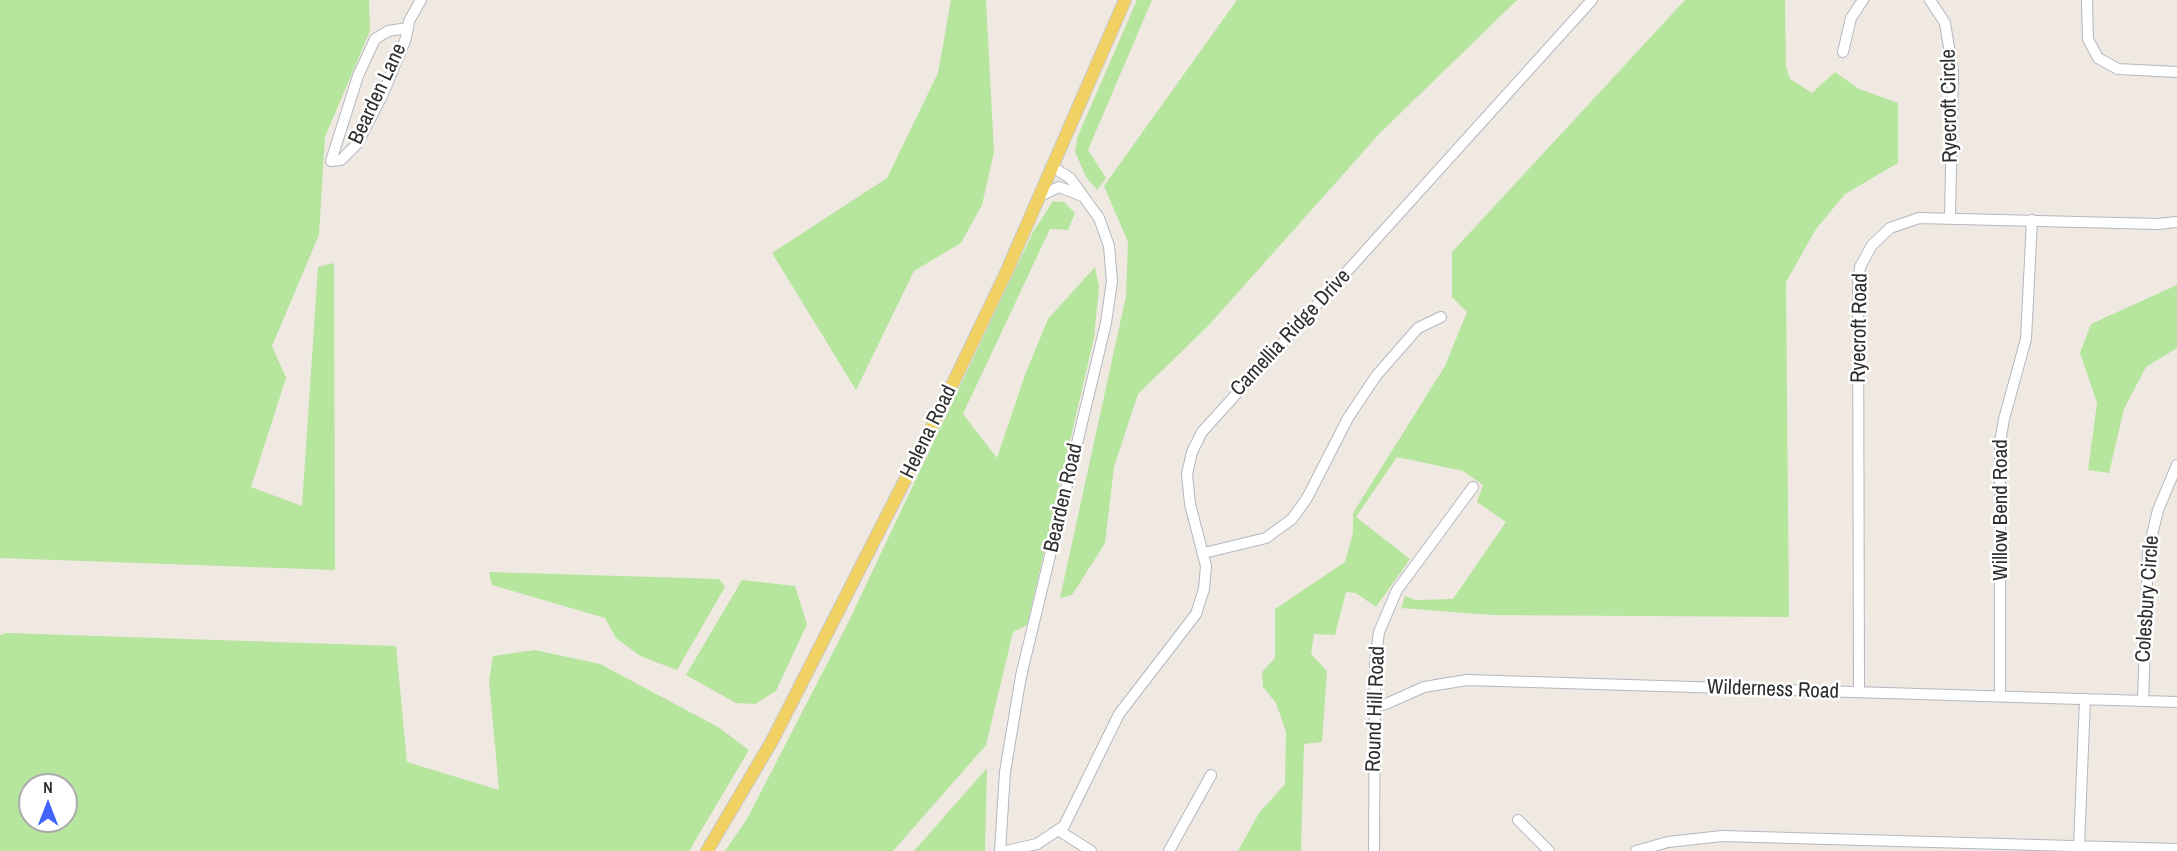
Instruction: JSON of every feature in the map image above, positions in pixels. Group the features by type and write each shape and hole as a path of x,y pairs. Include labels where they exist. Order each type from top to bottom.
{"main road":[{"name":"Helena Road","path":"707,851 755,771 972,346 1125,0"}],"street":[{"name":"Bearden Lane","path":"408,28 388,31 375,39 358,76 331,161 341,160 357,144 400,54 408,28 421,0"},
{"name":"Camellia Ridge Drive","path":"1058,830 1070,816 1119,714 1196,614 1204,589 1206,566 1187,485 1189,462 1202,432 1592,0"},
{"path":"1844,52 1851,18 1863,0"},
{"name":"Ryecroft Circle","path":"1930,0 1945,23 1953,71 1950,217"},
{"path":"2087,0 2088,39 2098,58 2118,69 2177,72"},
{"name":"Bearden Road","path":"1000,851 1005,772 1021,676 1110,305 1112,281 1109,246 1099,218 1064,172 1051,166"},
{"path":"1038,197 1059,188 1086,199"},
{"name":"Ryecroft Road","path":"1859,692 1858,275 1862,261 1872,245 1890,228 1919,218 2158,224 2177,222"},
{"name":"Willow Bend Road","path":"2000,696 2000,442 2026,339 2032,220"},
{"path":"1204,553 1266,538 1292,519 1307,498 1348,418 1371,382 1418,328 1441,317"},
{"name":"Colesbury Circle","path":"2143,701 2148,552 2158,510 2177,465"},
{"name":"Round Hill Road","path":"1374,851 1376,648 1384,616 1402,584 1473,487"},
{"name":"Wilderness Road","path":"1374,706 1386,704 1424,687 1467,680 2177,702"},
{"path":"2079,846 2085,699"},
{"path":"1169,851 1211,775"},
{"path":"1518,820 1549,851"},
{"path":"1006,851 1037,844 1058,830 1090,851"},
{"path":"1636,851 1668,842 1722,836 2012,848 2079,846 2177,849"}],"green space":[{"path":"0,0 369,0 370,31 325,137 319,235 272,346 286,378 251,487 302,506 318,267 334,263 335,570 0,558"},
{"path":"951,0 986,0 994,152 982,205 961,243 914,271 856,390 772,253 887,178 938,73"},
{"path":"1137,0 1152,0 1088,150 1106,178 1097,190 1086,177 1075,152 1077,138"},
{"path":"1237,0 1517,0 1380,133 1208,326 1138,394 1114,467 1105,543 1072,595 1060,598 1126,296 1128,242 1104,186"},
{"path":"1685,0 1785,0 1786,67 1790,79 1812,93 1835,72 1859,89 1898,103 1898,163 1845,194 1816,229 1786,282 1789,617 1492,615 1401,608 1405,596 1416,600 1453,599 1506,522 1477,502 1483,485 1463,471 1397,457 1356,517 1410,559 1376,607 1356,593 1346,592 1335,635 1314,634 1311,654 1327,671 1322,742 1304,744 1301,851 1238,851 1259,813 1285,784 1286,732 1276,703 1263,687 1262,672 1275,658 1275,609 1345,562 1353,533 1353,513 1445,366 1467,312 1452,297 1452,252"},
{"path":"1053,201 1064,202 1075,213 1068,230 1050,229 963,414 997,458 1025,375 1048,319 1095,267 1099,287 1094,338 1027,625 1013,632 986,745 893,851 725,851 747,819 847,625 1033,232"},
{"path":"2177,285 2177,348 2146,367 2124,409 2109,473 2088,470 2097,403 2080,353 2091,324"},
{"path":"489,572 719,579 725,587 677,670 640,656 616,638 605,618 492,585"},
{"path":"742,580 795,586 807,624 776,691 755,704 736,703 686,675"},
{"path":"7,633 396,646 407,762 499,790 489,680 493,656 535,650 600,664 718,727 749,750 689,851 0,851 0,635"},
{"path":"987,768 985,851 914,851"}]}
